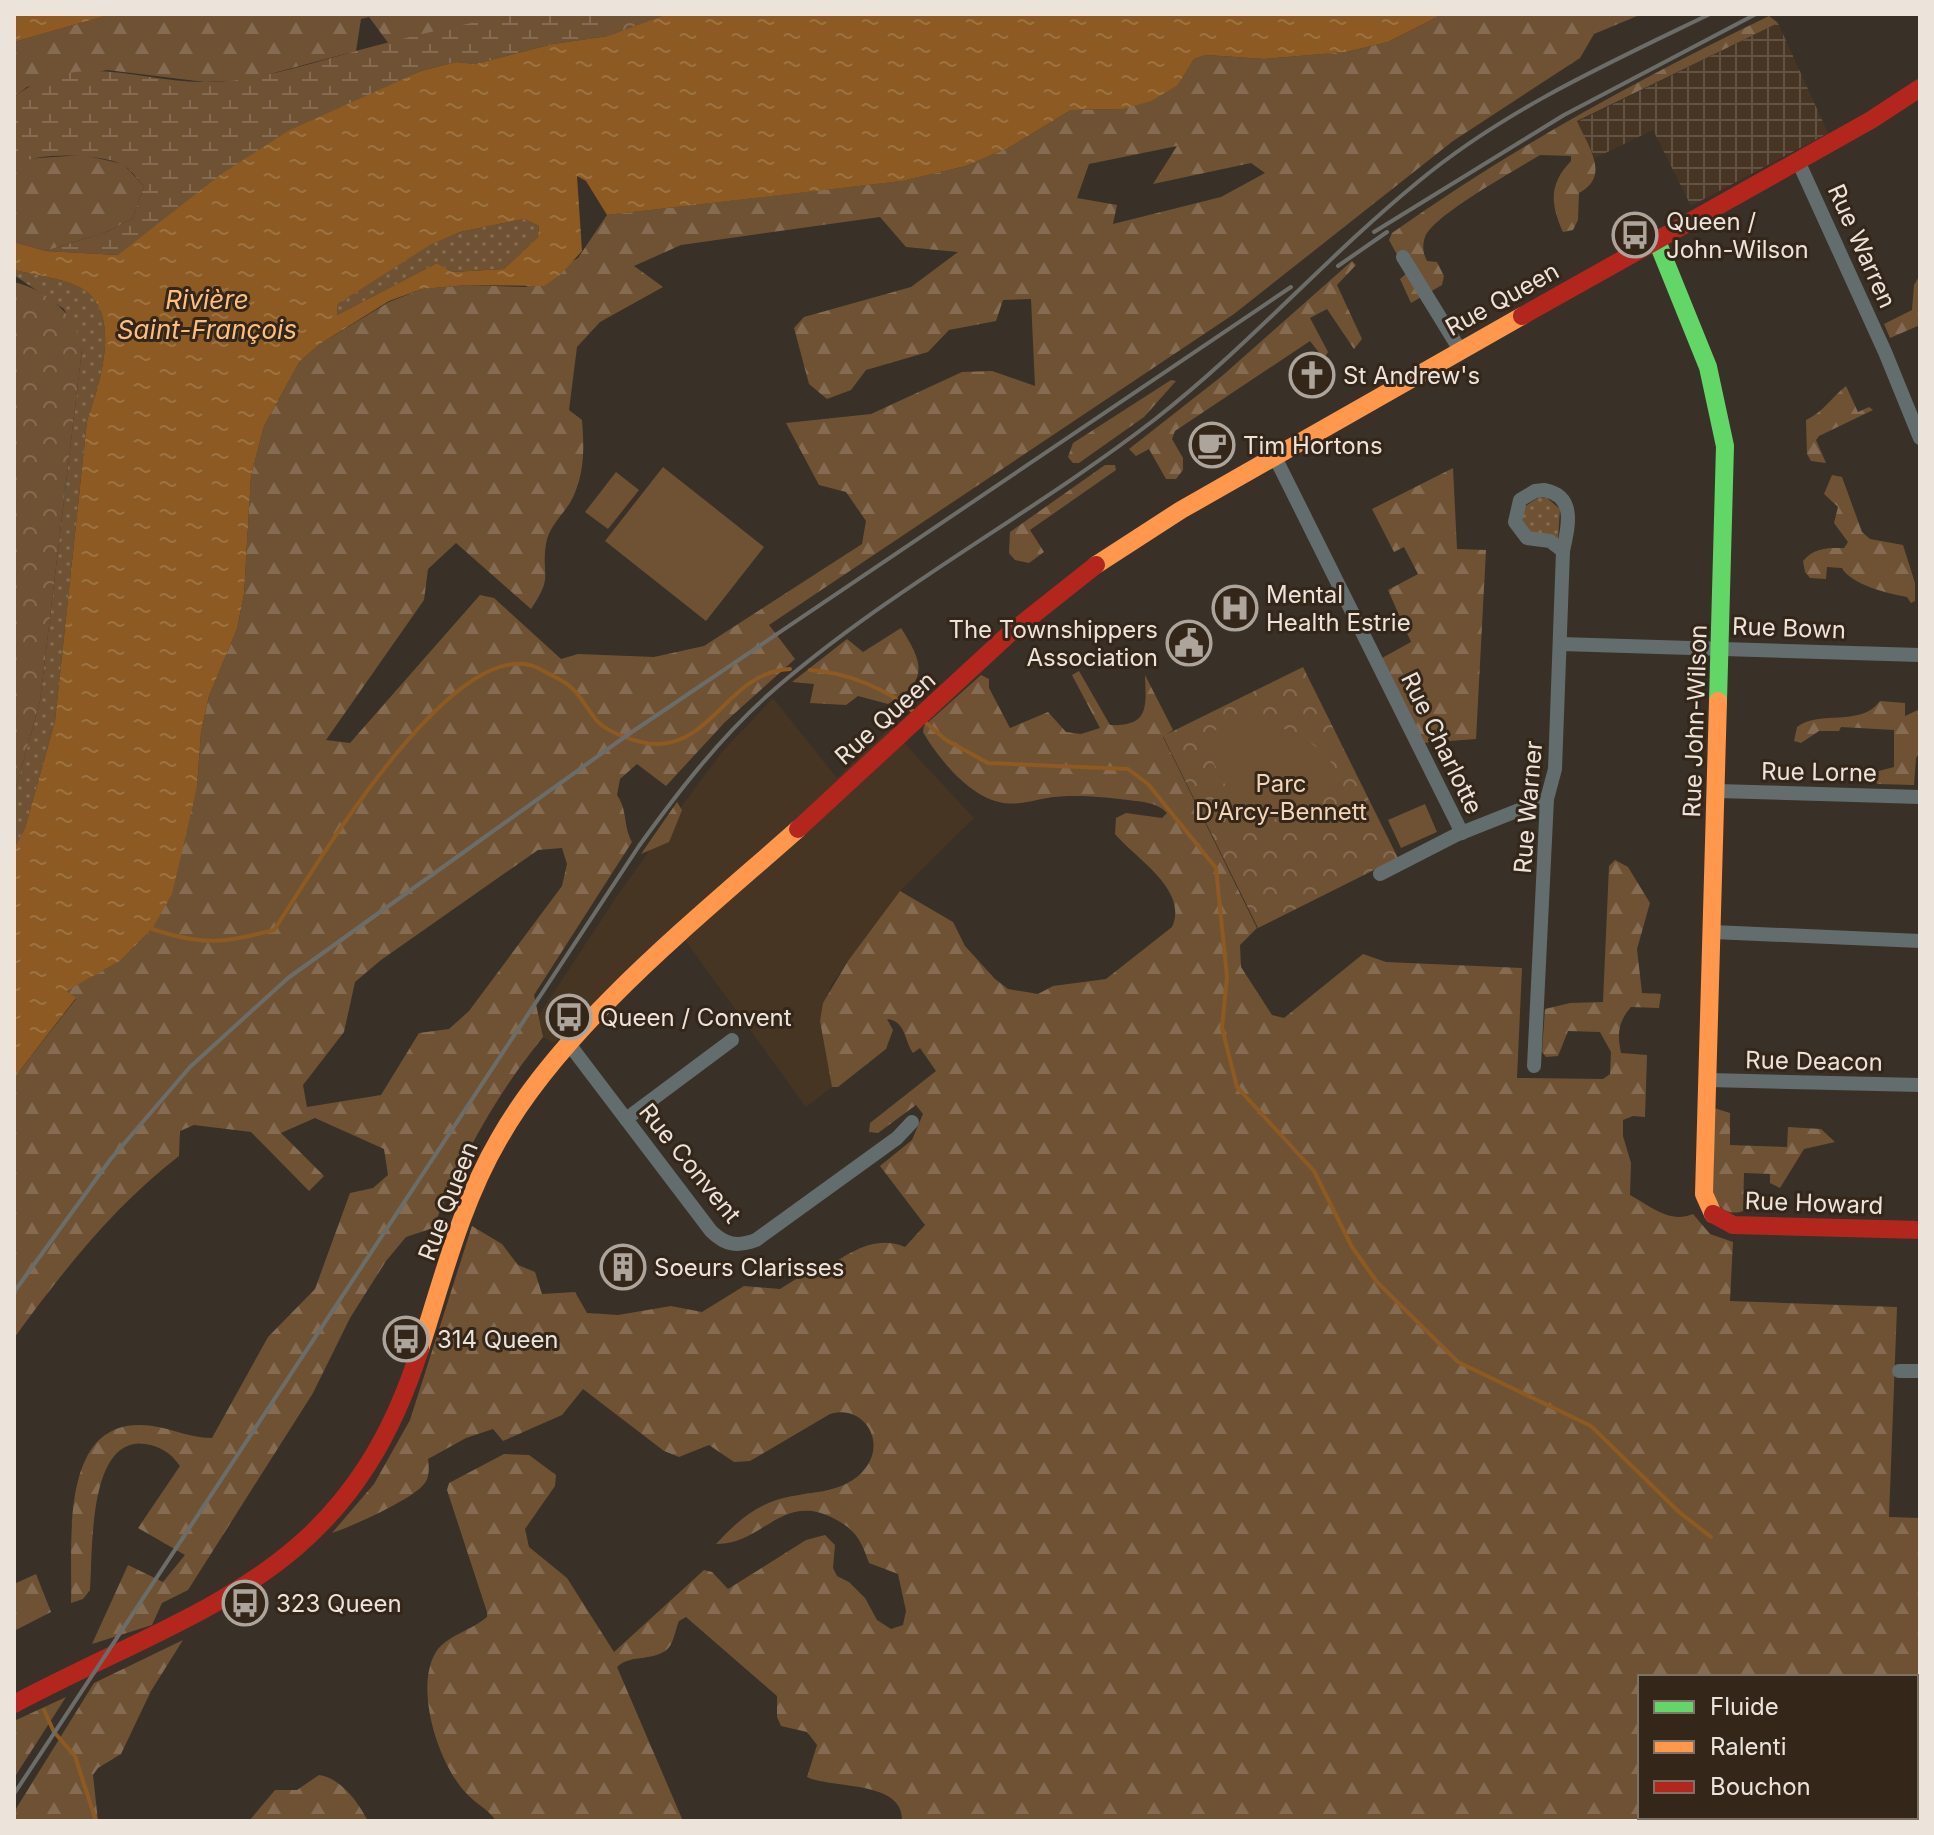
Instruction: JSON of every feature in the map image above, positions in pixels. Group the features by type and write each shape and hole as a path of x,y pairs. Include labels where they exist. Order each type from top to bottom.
{"main road":[{"name":"Rue Queen","path":"14,1704 208,1612 253,1584 308,1538 345,1499 383,1443 408,1393 457,1234 478,1178 516,1110 569,1044 768,857 1061,590 1140,536 1275,457 1798,161 1920,88"},
{"name":"Rue John-Wilson","path":"1657,241 1710,374 1723,427 1721,647 1704,1194 1711,1213"},
{"name":"Rue Howard","path":"1711,1213 1723,1223 1733,1225 1920,1230"}],"street":[{"name":"Rue Warren","path":"1798,161 1879,337 1920,438"},
{"path":"1403,257 1460,350"},
{"name":"Rue Charlotte","path":"1275,457 1462,833"},
{"name":"Rue Warner","path":"1534,1066 1547,799 1555,769 1563,551 1569,516 1563,500 1544,490 1526,495 1517,507 1518,530 1527,538 1550,541 1563,551"},
{"name":"Rue Bown","path":"1561,644 1920,655"},
{"name":"Rue Lorne","path":"1717,791 1920,797"},
{"path":"1380,874 1462,833 1547,799"},
{"path":"1713,932 1920,941"},
{"path":"626,1119 732,1040"},
{"name":"Rue Convent","path":"569,1044 711,1231 726,1243 736,1245 763,1235 903,1134 912,1122"},
{"name":"Rue Deacon","path":"1708,1080 1920,1085"},
{"path":"1899,1371 1920,1371"}],"shaded area":[{"path":"1778,23 1828,133 1691,206 1653,130 1595,158 1577,122"},
{"path":"773,698 837,778 890,728 974,818 900,891 831,985 820,1021 832,1087 806,1107 677,929 554,1043 529,1030 619,893 697,785 723,751"}],"green space":[{"path":"112,14 518,14 389,44 369,17 361,19 356,51 247,80 205,82 107,70 27,87 14,97 14,42"},
{"path":"518,14 667,14 608,36 553,44 475,64 456,62 421,71 344,109 118,255 46,251 109,231 133,218 144,186 131,171 110,160 52,156 14,165 14,97 38,82 87,71 184,81 245,79 414,36"},
{"path":"609,14 667,14 608,36"},
{"path":"1443,14 1642,14 1594,34 1580,58 1453,141 1234,314 769,625 795,659 725,722 666,786 637,764 620,779 617,795 632,842 534,995 543,1037 481,1128 433,1228 406,1237 386,1261 350,1318 313,1393 188,1590 162,1603 152,1625 92,1644 128,1565 163,1582 185,1555 138,1528 180,1466 156,1446 126,1446 112,1458 97,1500 90,1590 83,1599 71,1603 72,1522 76,1493 83,1466 95,1445 114,1430 140,1425 212,1438 268,1337 315,1289 350,1193 373,1188 388,1175 384,1149 315,1118 281,1133 324,1176 309,1191 251,1132 194,1125 180,1131 179,1156 132,1197 90,1241 14,1338 14,1078 76,999 65,991 120,961 152,929 197,787 201,732 209,696 237,629 244,594 251,476 264,426 300,361 320,344 389,302 422,289 467,285 526,287 578,258 607,215 901,181 966,166 1010,147 1071,110 1123,109 1178,85 1194,59 1206,55 1264,59 1346,52 1388,42","holes":["1177,146 1153,184 1251,163 1265,173 1221,197 1113,224 1117,205 1077,198 1089,164","880,217 906,247 958,252 911,287 804,317 794,328 809,384 827,399 851,390 866,370 928,352 949,330 996,321 1003,300 1031,299 1035,386 992,371 962,372 871,414 786,423 819,485 846,492 866,521 862,544 704,646 654,657 578,654 561,659 494,598 480,595 350,743 326,740 424,600 428,569 456,543 531,609 545,582 548,537 574,495 582,467 582,420 569,410 577,347 600,322 663,287 634,266 681,245","562,848 567,864 562,886 469,1011 449,1029 419,1033 381,1095 307,1107 303,1085 344,1032 355,982 381,960 538,850"]},
{"path":"1769,16 1778,23 1577,121 1596,169 1589,186 1579,193 1578,220 1573,230 1563,232 1554,203 1555,186 1571,156 1540,155 1476,193 1443,217 1431,228 1423,246 1427,261 1437,262 1444,276 1442,285 1411,303 1400,279 1407,273 1389,240 1392,233 1529,144 1672,65"},
{"path":"83,155 123,164 144,186 133,218 109,231 46,251 14,242 14,165 24,159"},
{"path":"524,219 539,226 538,237 504,269 452,272 437,263 337,315 338,304 429,245 460,232"},
{"path":"1352,261 1356,265 1337,285 1362,339 1354,349 1327,309 1310,318 1328,352 1324,359 1310,341 1175,431 1172,439 1183,458 1183,470 1176,479 1166,479 1149,449 1136,456 1129,449 1222,376"},
{"path":"14,270 74,285 94,299 102,314 105,350 87,421 55,721 25,828 14,848 14,795 40,701 82,349 64,309 14,275"},
{"path":"1920,275 1920,325 1890,338 1884,324 1912,310 1914,285"},
{"path":"14,282 38,291 58,306 74,325 82,349 40,701 14,795"},
{"path":"1171,380 1176,381 1144,417 1079,463 1073,463 1068,457 1073,443"},
{"path":"1846,386 1858,412 1869,407 1873,410 1819,436 1816,440 1826,463 1811,461 1807,454 1806,420"},
{"path":"1105,465 1115,465 1116,470 1030,530 1044,552 1029,563 1015,560 1009,553 1010,532"},
{"path":"663,467 764,547 706,621 605,541"},
{"path":"1453,468 1457,549 1486,550 1476,739 1423,743 1382,658 1411,642 1388,590 1418,574 1404,547 1394,552 1372,509"},
{"path":"616,472 639,490 608,529 585,512"},
{"path":"1832,475 1842,477 1862,532 1870,539 1903,545 1915,583 1915,601 1911,603 1907,597 1861,583 1842,568 1827,567 1826,579 1810,578 1805,572 1803,561 1812,553 1827,548 1844,548 1848,542 1834,523 1838,507 1824,494"},
{"path":"1539,497 1547,498 1560,509 1558,539 1531,534 1522,526 1524,507"},
{"path":"901,628 918,662 918,671 911,687 888,704 858,696 846,705 810,703 814,684 792,682 847,639 863,652"},
{"name":"Parc D'Arcy-Bennett","path":"1303,667 1398,858 1258,928 1163,736"},
{"path":"1079,671 1110,725 1123,725 1139,718 1143,712 1145,675 1173,730 1163,737 1257,928 1240,945 1241,967 1272,1015 1284,1018 1363,954 1386,962 1522,968 1517,1078 1603,1079 1610,1074 1611,1052 1600,1032 1568,1031 1558,1056 1546,1057 1542,1052 1545,1009 1570,1003 1603,1002 1609,866 1615,860 1628,867 1650,903 1637,949 1642,993 1661,994 1659,1008 1631,1007 1620,1028 1621,1053 1647,1055 1645,1117 1633,1116 1623,1120 1623,1136 1631,1163 1630,1195 1668,1215 1685,1217 1693,1214 1710,1234 1733,1242 1730,1301 1897,1307 1889,1517 1920,1518 1920,1821 902,1821 900,1808 879,1792 807,1777 817,1745 807,1732 781,1726 777,1717 777,1696 686,1617 679,1621 670,1646 665,1651 629,1660 617,1667 683,1821 496,1821 458,1784 433,1728 427,1686 430,1668 440,1646 481,1622 487,1617 487,1612 447,1490 449,1483 504,1454 529,1455 556,1475 555,1486 525,1529 529,1547 567,1578 614,1652 704,1570 712,1572 728,1589 806,1540 825,1535 835,1545 833,1568 837,1576 849,1582 865,1598 877,1620 891,1629 903,1625 906,1611 898,1574 869,1563 856,1535 831,1517 814,1511 798,1511 746,1537 716,1544 741,1520 763,1506 783,1498 835,1488 858,1476 872,1455 872,1435 860,1419 841,1412 830,1414 750,1461 734,1462 709,1445 679,1457 664,1451 583,1389 562,1415 503,1441 493,1429 466,1438 428,1459 427,1478 418,1490 381,1512 332,1533 374,1484 410,1420 472,1226 502,1244 518,1265 535,1272 542,1294 575,1292 587,1313 618,1315 671,1306 702,1312 744,1286 780,1289 804,1274 810,1279 867,1246 892,1243 905,1247 925,1225 880,1166 912,1140 923,1114 916,1105 878,1133 869,1132 870,1123 936,1071 920,1048 913,1053 898,1023 887,1019 893,1030 886,1049 838,1087 832,1087 820,1021 823,1003 848,961 900,891 953,922 965,946 1008,989 1038,994 1053,986 1106,979 1172,927 1175,913 1173,900 1158,876 1115,834 1116,818 1126,813 1162,818 1167,813 1163,809 1144,802 1088,796 1017,803 987,798 965,784 945,764 923,732 924,726 981,675 989,679 989,688 1010,728 1048,712 1066,732 1081,734 1100,728 1072,675"},
{"path":"1880,701 1905,703 1905,716 1920,709 1920,752 1916,758 1914,785 1878,784 1871,780 1871,773 1894,767 1894,730 1841,727 1839,731 1819,731 1801,743 1794,741 1797,727 1807,722 1862,714"},
{"path":"1243,722 1274,726 1302,737 1326,756 1344,782 1250,832 1199,735"},
{"path":"677,802 682,810 669,842 641,854"},
{"path":"1425,804 1437,832 1401,848 1388,820"},
{"path":"1714,1108 1730,1113 1730,1145 1787,1147 1788,1127 1821,1129 1835,1142 1804,1149 1780,1188 1770,1183 1770,1174 1744,1173 1743,1211 1728,1212 1713,1195"},
{"path":"36,1574 51,1612 14,1631 14,1584"},
{"path":"183,1640 151,1691 121,1754 98,1768 93,1775 98,1821 14,1821 14,1812 94,1683"},
{"path":"66,1697 14,1778 14,1721"},
{"path":"319,1775 342,1786 368,1821 249,1821 275,1790 297,1790"}],"water":[{"path":"14,14 112,14 14,42"},
{"name":"Rivière Saint-François","path":"667,14 1443,14 1388,42 1346,52 1264,59 1206,55 1194,59 1178,85 1151,101 1123,109 1071,110 1010,147 966,166 902,181 607,215 586,181 577,176 582,251 561,274 544,286 467,285 422,289 389,301 320,344 300,361 264,426 251,476 244,594 237,629 209,696 201,732 197,787 172,894 152,929 120,961 66,991 76,998 14,1078 14,848 25,828 55,721 87,421 102,370 105,332 102,314 94,299 81,288 57,279 14,270 14,242 46,251 118,255 220,175 288,131 421,71 456,62 475,64 553,44 608,36","holes":["524,219 539,226 538,237 504,269 452,272 437,263 337,315 338,304 430,245 460,232"]}],"waterway":[{"path":"152,929 213,941 274,930 353,810 390,761 429,717 468,683 506,665 540,669 561,680 579,696 597,721 609,730 652,744 678,740 695,731 752,682 769,673 790,669"},
{"path":"810,670 838,674 866,683 892,696 915,713"},
{"path":"925,722 946,740 988,763 1128,769 1148,784 1216,868 1227,977 1222,1028 1237,1087 1314,1171 1352,1247 1377,1282 1458,1362 1591,1426 1679,1512 1711,1537"},
{"path":"44,1710 54,1732 75,1756 96,1821"}],"railway":[{"path":"14,1794 639,846 684,786 732,730 768,695 860,622 1058,489 1154,420 1189,392 1385,210 1452,155 1559,89 1710,14"},
{"path":"1374,232 1564,115 1756,14"},
{"path":"1338,266 1387,232"},
{"path":"14,1292 110,1160 190,1067 288,978 626,736 1291,287"}],"traffic: fast":[{"path":"1657,241 1708,367 1725,446 1718,701"}],"traffic: slow":[{"path":"1096,565 1181,510 1522,316"},
{"path":"1713,1214 1704,1194 1718,701"},
{"path":"420,1349 474,1189 499,1139 526,1096 559,1054 636,974 798,829"}],"traffic: jam":[{"path":"1522,316 1871,120 1920,88"},
{"path":"798,829 1009,634 1096,565"},
{"path":"1713,1214 1733,1225 1920,1230"},
{"path":"14,1704 207,1608 261,1574 310,1535 353,1487 390,1426 420,1349"}],"place":[{"name":"Queen / John-Wilson","path":"1635,235"},
{"name":"St Andrew's","path":"1312,375"},
{"name":"Tim Hortons","path":"1212,445"},
{"name":"Mental Health Estrie","path":"1235,608"},
{"name":"The Townshippers Association","path":"1189,643"},
{"name":"Queen / Convent","path":"569,1017"},
{"name":"Soeurs Clarisses","path":"623,1267"},
{"name":"314 Queen","path":"406,1339"},
{"name":"323 Queen","path":"245,1603"}]}
